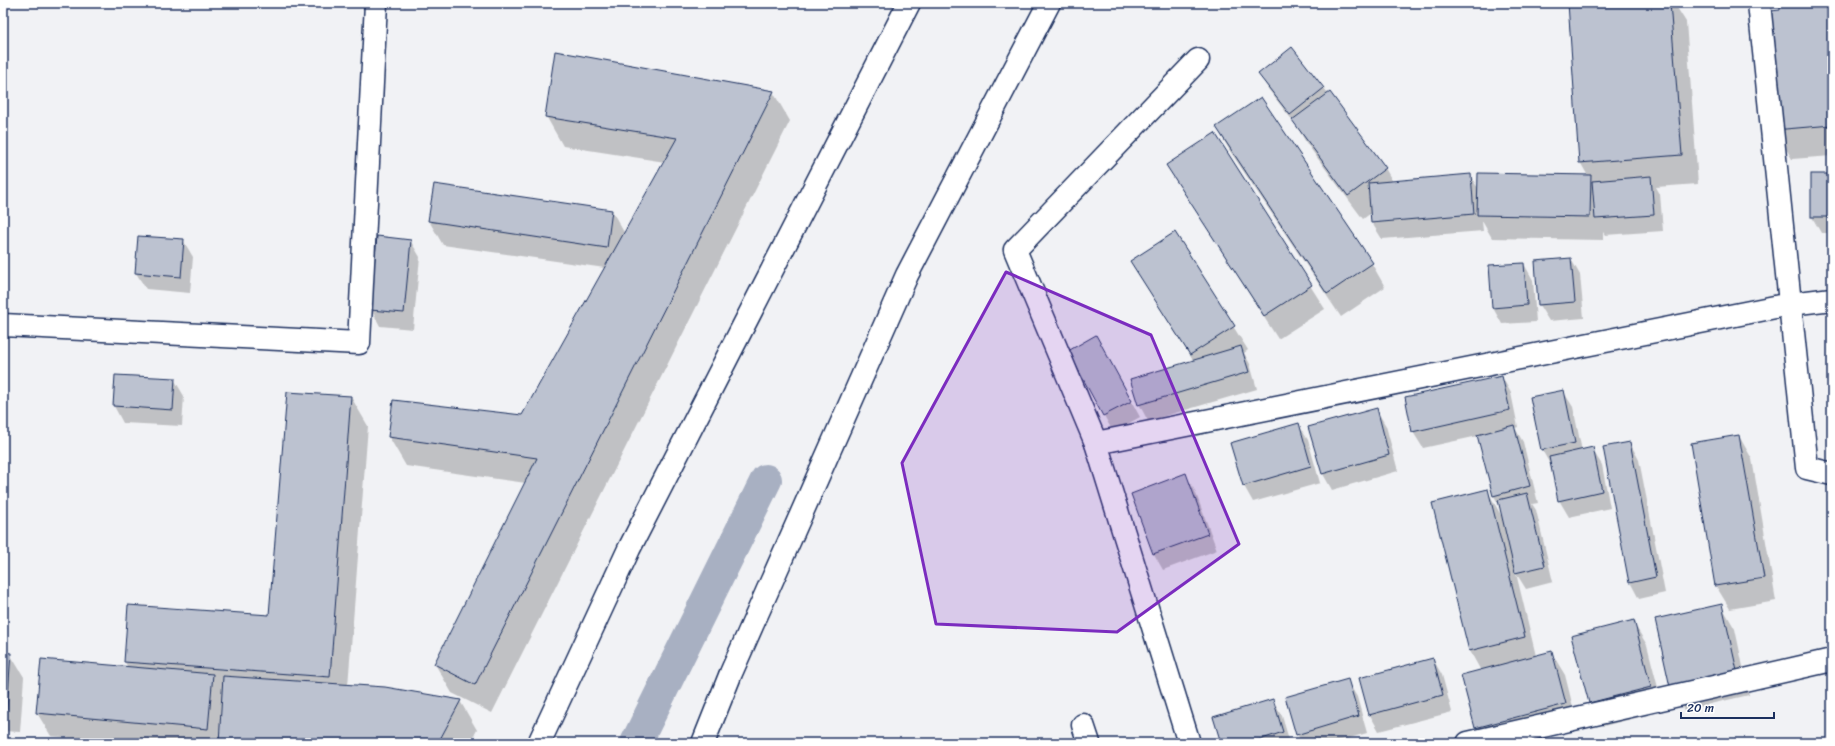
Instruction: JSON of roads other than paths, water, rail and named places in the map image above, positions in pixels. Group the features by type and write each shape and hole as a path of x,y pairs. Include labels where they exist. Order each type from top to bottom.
{"street":[{"path":"3,324 359,343 376,3"},
{"path":"539,743 629,549 909,3"},
{"path":"703,743 731,673 907,275 1049,3"},
{"path":"1759,3 1807,468 1832,474"},
{"path":"1189,743 1096,443 1015,250 1198,60"},
{"path":"1096,443 1790,304 1832,299"},
{"path":"1468,743 1832,660"}],"waterway":[{"path":"636,743 766,480"}]}
